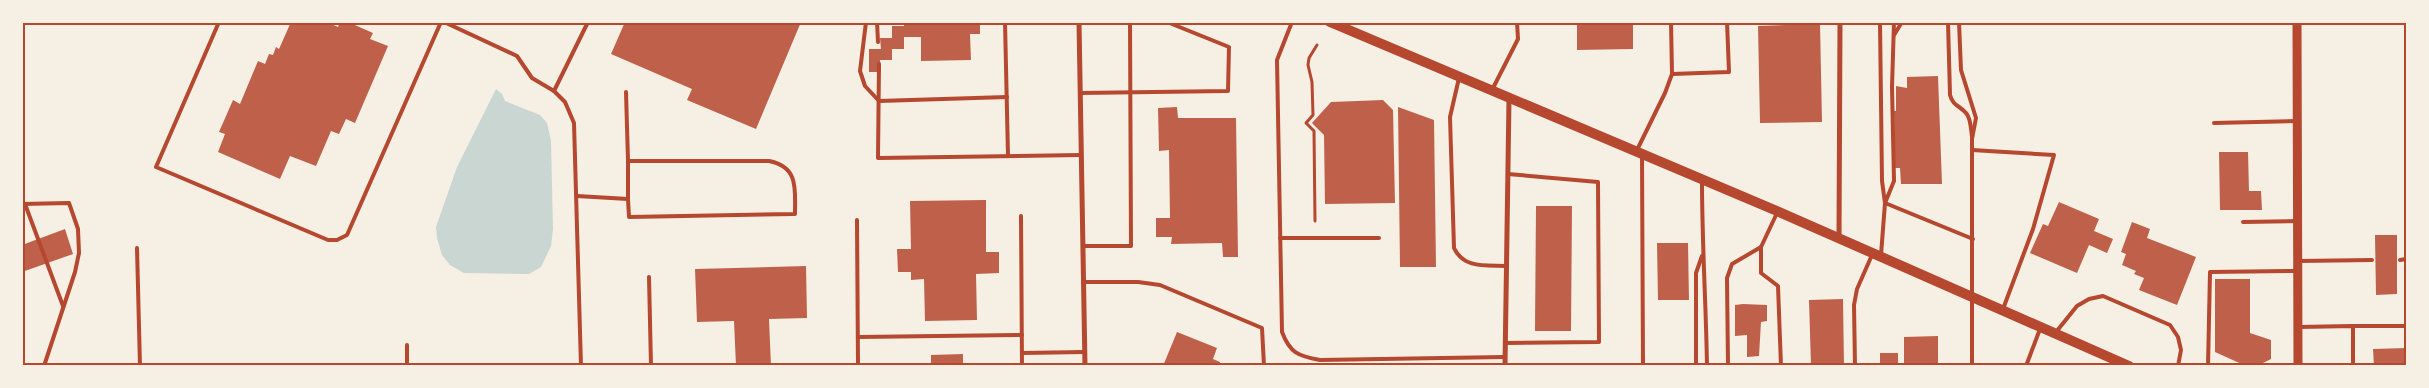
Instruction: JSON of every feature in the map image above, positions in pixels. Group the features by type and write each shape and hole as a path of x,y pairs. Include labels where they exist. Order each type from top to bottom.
{"main road":[{"path":"1337,24 1877,255 2129,366"}],"street":[{"path":"1079,22 1085,366"},
{"path":"1839,239 1840,22"},
{"path":"2297,22 2298,366"},
{"path":"1505,366 1509,98"}],"lane":[{"path":"219,22 156,167 328,240 337,240 347,235 442,22 517,56 532,78 554,91 565,102 574,123 581,366"},
{"path":"554,91 588,22"},
{"path":"866,22 860,71 865,86 879,101 1007,97"},
{"path":"878,22 878,42"},
{"path":"1005,22 1008,156"},
{"path":"1083,246 1130,246 1130,22"},
{"path":"1080,93 1228,91 1229,47 1167,22"},
{"path":"1292,22 1277,60 1282,332 1286,342 1295,353 1320,360 1504,357"},
{"path":"1492,90 1518,39 1518,22"},
{"path":"1643,366 1639,153 1672,74 1671,22"},
{"path":"1672,74 1729,72 1727,22"},
{"path":"1880,22 1882,181 1885,203"},
{"path":"1855,366 1856,289 1877,255 1885,203 1894,181 1894,22"},
{"path":"1893,36 1902,22"},
{"path":"1959,22 1961,70 1976,118 1972,139 1972,366"},
{"path":"1947,24 1950,95 1953,104 1965,112 1968,118 1972,139"},
{"path":"879,64 878,158 1081,155"},
{"path":"1460,76 1450,117 1454,248 1464,262 1475,265 1506,266"},
{"path":"626,92 628,217 795,214 792,177 787,168 779,163 769,161 628,161"},
{"path":"2214,123 2297,121"},
{"path":"1972,150 2054,155 2033,229 2002,310"},
{"path":"1505,343 1598,342 1598,182 1508,174"},
{"path":"1702,180 1702,256 1705,271 1707,366"},
{"path":"577,196 628,199"},
{"path":"1885,203 1972,239"},
{"path":"44,366 75,272 79,253 78,229 69,204 24,204 63,306"},
{"path":"1777,212 1761,247 1761,273 1778,286 1781,366"},
{"path":"1021,216 1022,366"},
{"path":"857,220 858,366"},
{"path":"2243,222 2298,221"},
{"path":"1280,238 1379,238"},
{"path":"1728,366 1727,278 1732,264 1761,247"},
{"path":"137,248 140,366"},
{"path":"1696,366 1696,272 1702,256"},
{"path":"2298,261 2372,260"},
{"path":"2400,260 2406,260"},
{"path":"2208,366 2210,272 2298,271"},
{"path":"650,277 651,366"},
{"path":"1083,282 1138,282 1160,285 1262,328 1264,366"},
{"path":"2055,333 2077,306 2090,299 2103,296 2170,325 2178,337 2181,350 2178,366"},
{"path":"2353,326 2353,366"},
{"path":"2298,327 2406,326"},
{"path":"2026,366 2040,327"},
{"path":"858,337 1022,335"},
{"path":"407,345 407,366"},
{"path":"1022,353 1084,352"}],"path":[{"path":"1315,221 1314,131 1306,123 1313,116 1312,82 1308,66 1309,58 1317,45"}],"shaded area":[{"path":"496,89 502,94 505,101 540,115 547,123 551,141 553,229 551,246 541,267 529,274 464,273 450,265 442,255 437,238 436,227 457,167"}],"building":[{"path":"291,22 326,22 338,27 340,22 348,22 373,33 370,39 388,46 355,123 346,119 339,134 331,131 316,166 290,156 280,179 218,152 225,134 219,132 233,100 240,104 258,61 265,64 269,54 273,55 276,47 279,49"},
{"path":"625,22 801,22 756,129 687,100 692,89 611,54"},
{"path":"904,22 980,22 980,34 970,34 971,60 921,61 921,37 904,37 904,49 892,49 892,60 880,60 881,72 869,72 869,49 881,49 880,38 892,38 892,26 904,26"},
{"path":"1577,22 1633,22 1633,49 1577,50"},
{"path":"1820,24 1822,122 1760,123 1758,26"},
{"path":"1938,76 1942,184 1901,184 1900,168 1895,168 1894,111 1896,111 1896,86 1907,88 1907,77"},
{"path":"1383,100 1393,110 1395,203 1325,204 1324,135 1312,123 1331,102"},
{"path":"1177,107 1178,118 1236,118 1238,257 1223,257 1222,243 1171,244 1172,237 1156,237 1156,218 1170,218 1169,150 1159,151 1158,108"},
{"path":"1398,107 1434,120 1436,267 1400,267"},
{"path":"2219,152 2248,152 2249,191 2261,191 2262,210 2220,210"},
{"path":"986,200 986,252 999,252 999,273 976,274 977,320 925,321 924,279 911,280 911,272 898,272 897,249 911,249 910,201"},
{"path":"2059,202 2099,219 2094,231 2113,239 2107,253 2089,245 2077,273 2030,253 2043,224 2048,226"},
{"path":"1536,206 1572,206 1571,331 1535,331"},
{"path":"2132,222 2150,229 2147,238 2196,257 2177,305 2139,290 2144,278 2134,274 2136,271 2122,265 2126,254 2121,252"},
{"path":"65,229 73,254 22,272 22,245"},
{"path":"2375,235 2397,235 2397,294 2376,295"},
{"path":"1657,243 1688,243 1689,300 1658,300"},
{"path":"806,266 807,318 769,319 771,366 736,366 734,321 697,322 695,269"},
{"path":"2215,279 2250,279 2250,333 2271,340 2271,359 2257,366 2246,366 2215,352"},
{"path":"1843,299 1844,366 1811,366 1809,300"},
{"path":"1735,305 1767,305 1767,321 1761,322 1759,356 1747,357 1747,335 1735,336"},
{"path":"1177,332 1217,348 1213,359 1220,362 1219,366 1163,366"},
{"path":"1938,336 1938,366 1904,366 1904,337"},
{"path":"2406,348 2406,366 2374,366 2373,349"},
{"path":"1880,353 1898,353 1898,366 1880,366"},
{"path":"963,354 963,366 931,366 931,355"}]}
